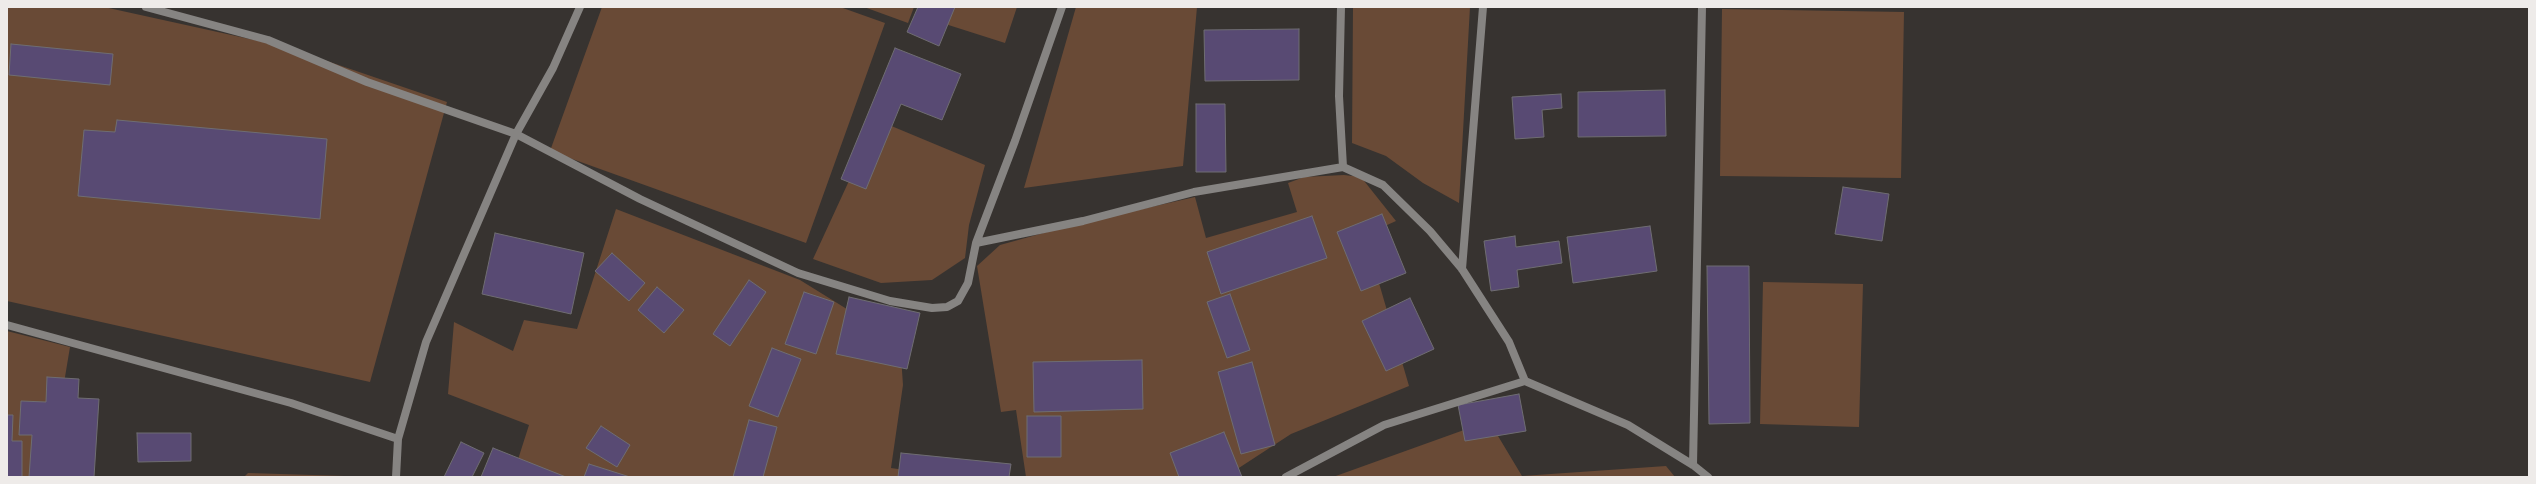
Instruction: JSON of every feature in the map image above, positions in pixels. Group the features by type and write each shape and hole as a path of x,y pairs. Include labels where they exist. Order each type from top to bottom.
{"lane":[{"path":"146,7 268,40 367,82 516,134 640,199 798,273 890,301 932,308 947,307 958,301 968,283 976,242 1015,142 1062,7"},
{"path":"396,477 398,439 426,342 516,134 553,68 580,7"},
{"path":"1341,7 1339,96 1343,167"},
{"path":"1462,269 1484,7"},
{"path":"1693,465 1702,7"},
{"path":"976,242 1083,221 1194,192 1343,167 1383,185 1430,231 1462,269 1509,342 1525,381"},
{"path":"7,325 291,403 398,439"},
{"path":"1286,477 1384,425 1525,381 1628,425 1693,465 1708,477"}],"shaded area":[{"path":"7,7 104,7 286,47 447,102 370,382 7,301"},
{"path":"602,7 840,7 885,23 806,243 550,151"},
{"path":"864,7 914,7 908,23"},
{"path":"944,7 1017,7 1005,43 939,22"},
{"path":"1076,7 1197,7 1183,166 1024,188"},
{"path":"1353,7 1470,7 1459,203 1423,183 1386,156 1352,143"},
{"path":"1722,9 1904,12 1901,178 1720,176"},
{"path":"877,120 985,165 969,225 965,258 932,280 881,283 813,259"},
{"path":"1344,175 1361,177 1396,221 1365,235 1409,386 1291,434 1225,477 1026,477 1016,410 1001,412 977,266 1000,245 1076,224 1195,197 1206,238 1297,212 1288,183 1304,177"},
{"path":"616,209 800,280 900,342 903,385 891,468 954,477 508,477 514,472 529,425 448,394 454,322 513,351 524,320 577,329"},
{"path":"1763,282 1863,284 1859,427 1760,424"},
{"path":"7,331 70,347 58,419 78,477 7,477"},
{"path":"1489,421 1522,476 1666,466 1675,477 1333,477"},
{"path":"248,473 345,476 244,477"}],"building":[{"path":"918,7 955,7 939,46 907,32"},
{"path":"1299,29 1299,80 1205,81 1204,30"},
{"path":"11,44 113,54 110,85 9,75"},
{"path":"895,48 961,74 942,120 901,104 866,189 841,179"},
{"path":"1665,90 1666,136 1578,137 1578,92"},
{"path":"1561,94 1562,108 1542,110 1544,137 1515,139 1512,97"},
{"path":"1196,104 1225,104 1226,172 1196,172"},
{"path":"117,120 327,139 320,219 78,196 84,130 115,132"},
{"path":"1843,187 1889,194 1882,241 1835,234"},
{"path":"1382,214 1406,273 1361,291 1337,232"},
{"path":"1312,216 1327,258 1221,294 1207,252"},
{"path":"1650,226 1657,271 1573,283 1567,237"},
{"path":"495,233 584,253 571,314 482,294"},
{"path":"1515,236 1516,247 1559,241 1562,263 1517,270 1519,287 1491,291 1484,241"},
{"path":"612,253 645,283 629,301 595,271"},
{"path":"1707,266 1749,266 1750,423 1709,424"},
{"path":"749,280 766,292 730,346 713,334"},
{"path":"657,287 684,310 664,333 638,310"},
{"path":"804,292 834,302 816,354 785,344"},
{"path":"1230,294 1250,350 1227,358 1207,302"},
{"path":"849,297 920,313 907,369 836,354"},
{"path":"1410,298 1434,349 1386,371 1362,321"},
{"path":"772,348 801,359 778,417 749,406"},
{"path":"1142,360 1143,409 1034,412 1033,362"},
{"path":"1252,362 1275,445 1241,454 1218,372"},
{"path":"47,377 79,379 78,398 99,399 94,477 29,477 32,435 19,435 21,401 46,402"},
{"path":"1519,394 1526,431 1465,441 1458,405"},
{"path":"7,415 13,415 12,441 22,441 22,477 7,477"},
{"path":"1027,416 1061,416 1061,457 1027,457"},
{"path":"749,420 777,427 763,477 733,477"},
{"path":"601,426 630,445 617,467 586,448"},
{"path":"1224,432 1242,477 1179,477 1170,453"},
{"path":"137,433 191,433 191,461 138,462"},
{"path":"461,442 484,453 472,477 444,477"},
{"path":"493,448 566,477 481,477"},
{"path":"901,453 1011,464 1009,477 898,477"},
{"path":"589,464 630,477 584,477"}]}
